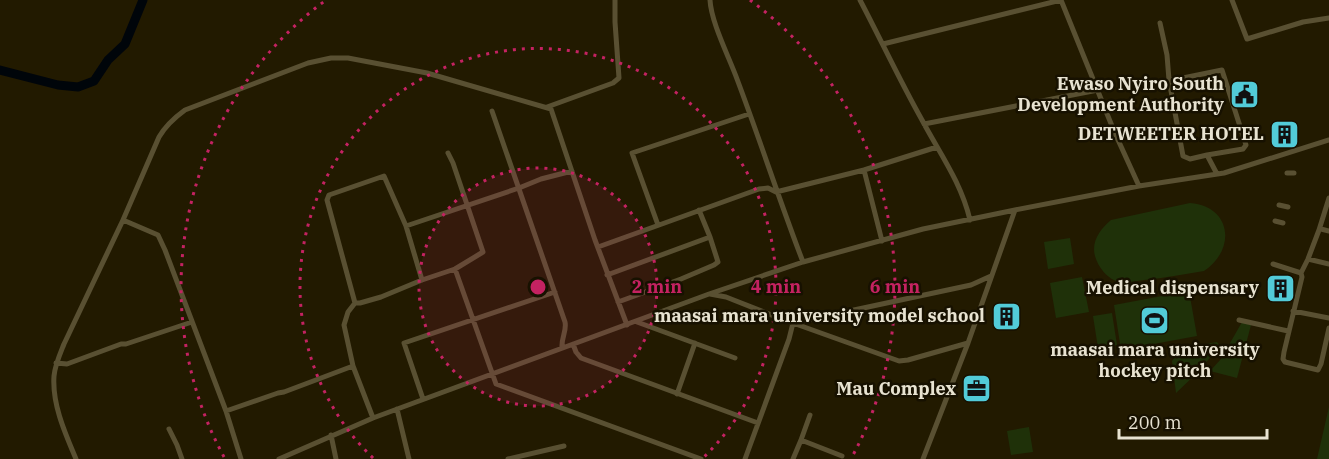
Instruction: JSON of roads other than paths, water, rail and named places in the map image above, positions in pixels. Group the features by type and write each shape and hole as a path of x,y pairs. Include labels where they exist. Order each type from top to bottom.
{"street":[{"path":"547,107 613,83 619,78 615,0"},
{"path":"710,0 712,15 803,262"},
{"path":"860,0 924,124 958,183 966,201 970,220"},
{"path":"883,44 1061,0 1138,186"},
{"path":"1232,0 1247,39 1303,22 1329,18"},
{"path":"1160,23 1167,55 1169,80 1183,156 1190,159 1234,151 1246,145 1222,70 1169,80"},
{"path":"76,459 59,414 54,377 56,363 159,137 173,118 185,110 308,63 331,58 370,61 427,73 547,107 553,112 597,247 627,325"},
{"path":"924,124 1098,90"},
{"path":"492,111 566,327 562,348"},
{"path":"657,225 632,153 749,114"},
{"path":"279,459 373,417 803,262 923,229 1138,186 1217,174 1329,140"},
{"path":"597,247 759,189 768,188 776,192 864,170 937,147"},
{"path":"373,417 353,366 344,325 348,312 356,303 381,297 454,269 483,252 468,204 448,153"},
{"path":"1207,155 1217,174"},
{"path":"864,170 882,241"},
{"path":"406,226 541,179 572,171"},
{"path":"356,303 327,200 329,195 384,176 406,226 422,280"},
{"path":"1329,198 1319,230 1301,273 1302,277 1283,357 1285,362 1318,370 1329,328"},
{"path":"1279,205 1288,207"},
{"path":"618,302 681,279 718,262 699,210"},
{"path":"923,459 968,343 1015,210"},
{"path":"123,220 158,235 226,411 241,459"},
{"path":"1275,221 1283,223"},
{"path":"1319,230 1329,231"},
{"path":"608,275 710,237"},
{"path":"1308,259 1329,264"},
{"path":"1273,264 1301,273"},
{"path":"454,269 494,382 499,386 701,459"},
{"path":"793,323 972,285 991,276"},
{"path":"423,399 404,343 555,292"},
{"path":"709,294 726,297 899,361 968,343"},
{"path":"1293,311 1329,318"},
{"path":"1239,320 1288,331"},
{"path":"637,321 735,358"},
{"path":"56,363 67,364 192,322"},
{"path":"745,459 793,323"},
{"path":"677,393 695,343"},
{"path":"573,344 581,358 758,423"},
{"path":"226,411 353,366"},
{"path":"397,408 409,459"},
{"path":"793,459 810,415"},
{"path":"169,429 182,459"},
{"path":"331,435 336,459"},
{"path":"801,440 842,456"},
{"path":"508,459 564,446"}],"waterway":[{"path":"0,70 58,85 78,87 94,81 108,60 125,44 143,0"}],"place":[{"name":"Ewaso Nyiro South Development Authority","path":"1245,94"},
{"name":"DETWEETER HOTEL","path":"1285,134"},
{"name":"Medical dispensary","path":"1280,288"},
{"name":"maasai mara university model school","path":"1006,316"},
{"name":"maasai mara university hockey pitch","path":"1155,321"},
{"name":"Mau Complex","path":"977,389"}]}
